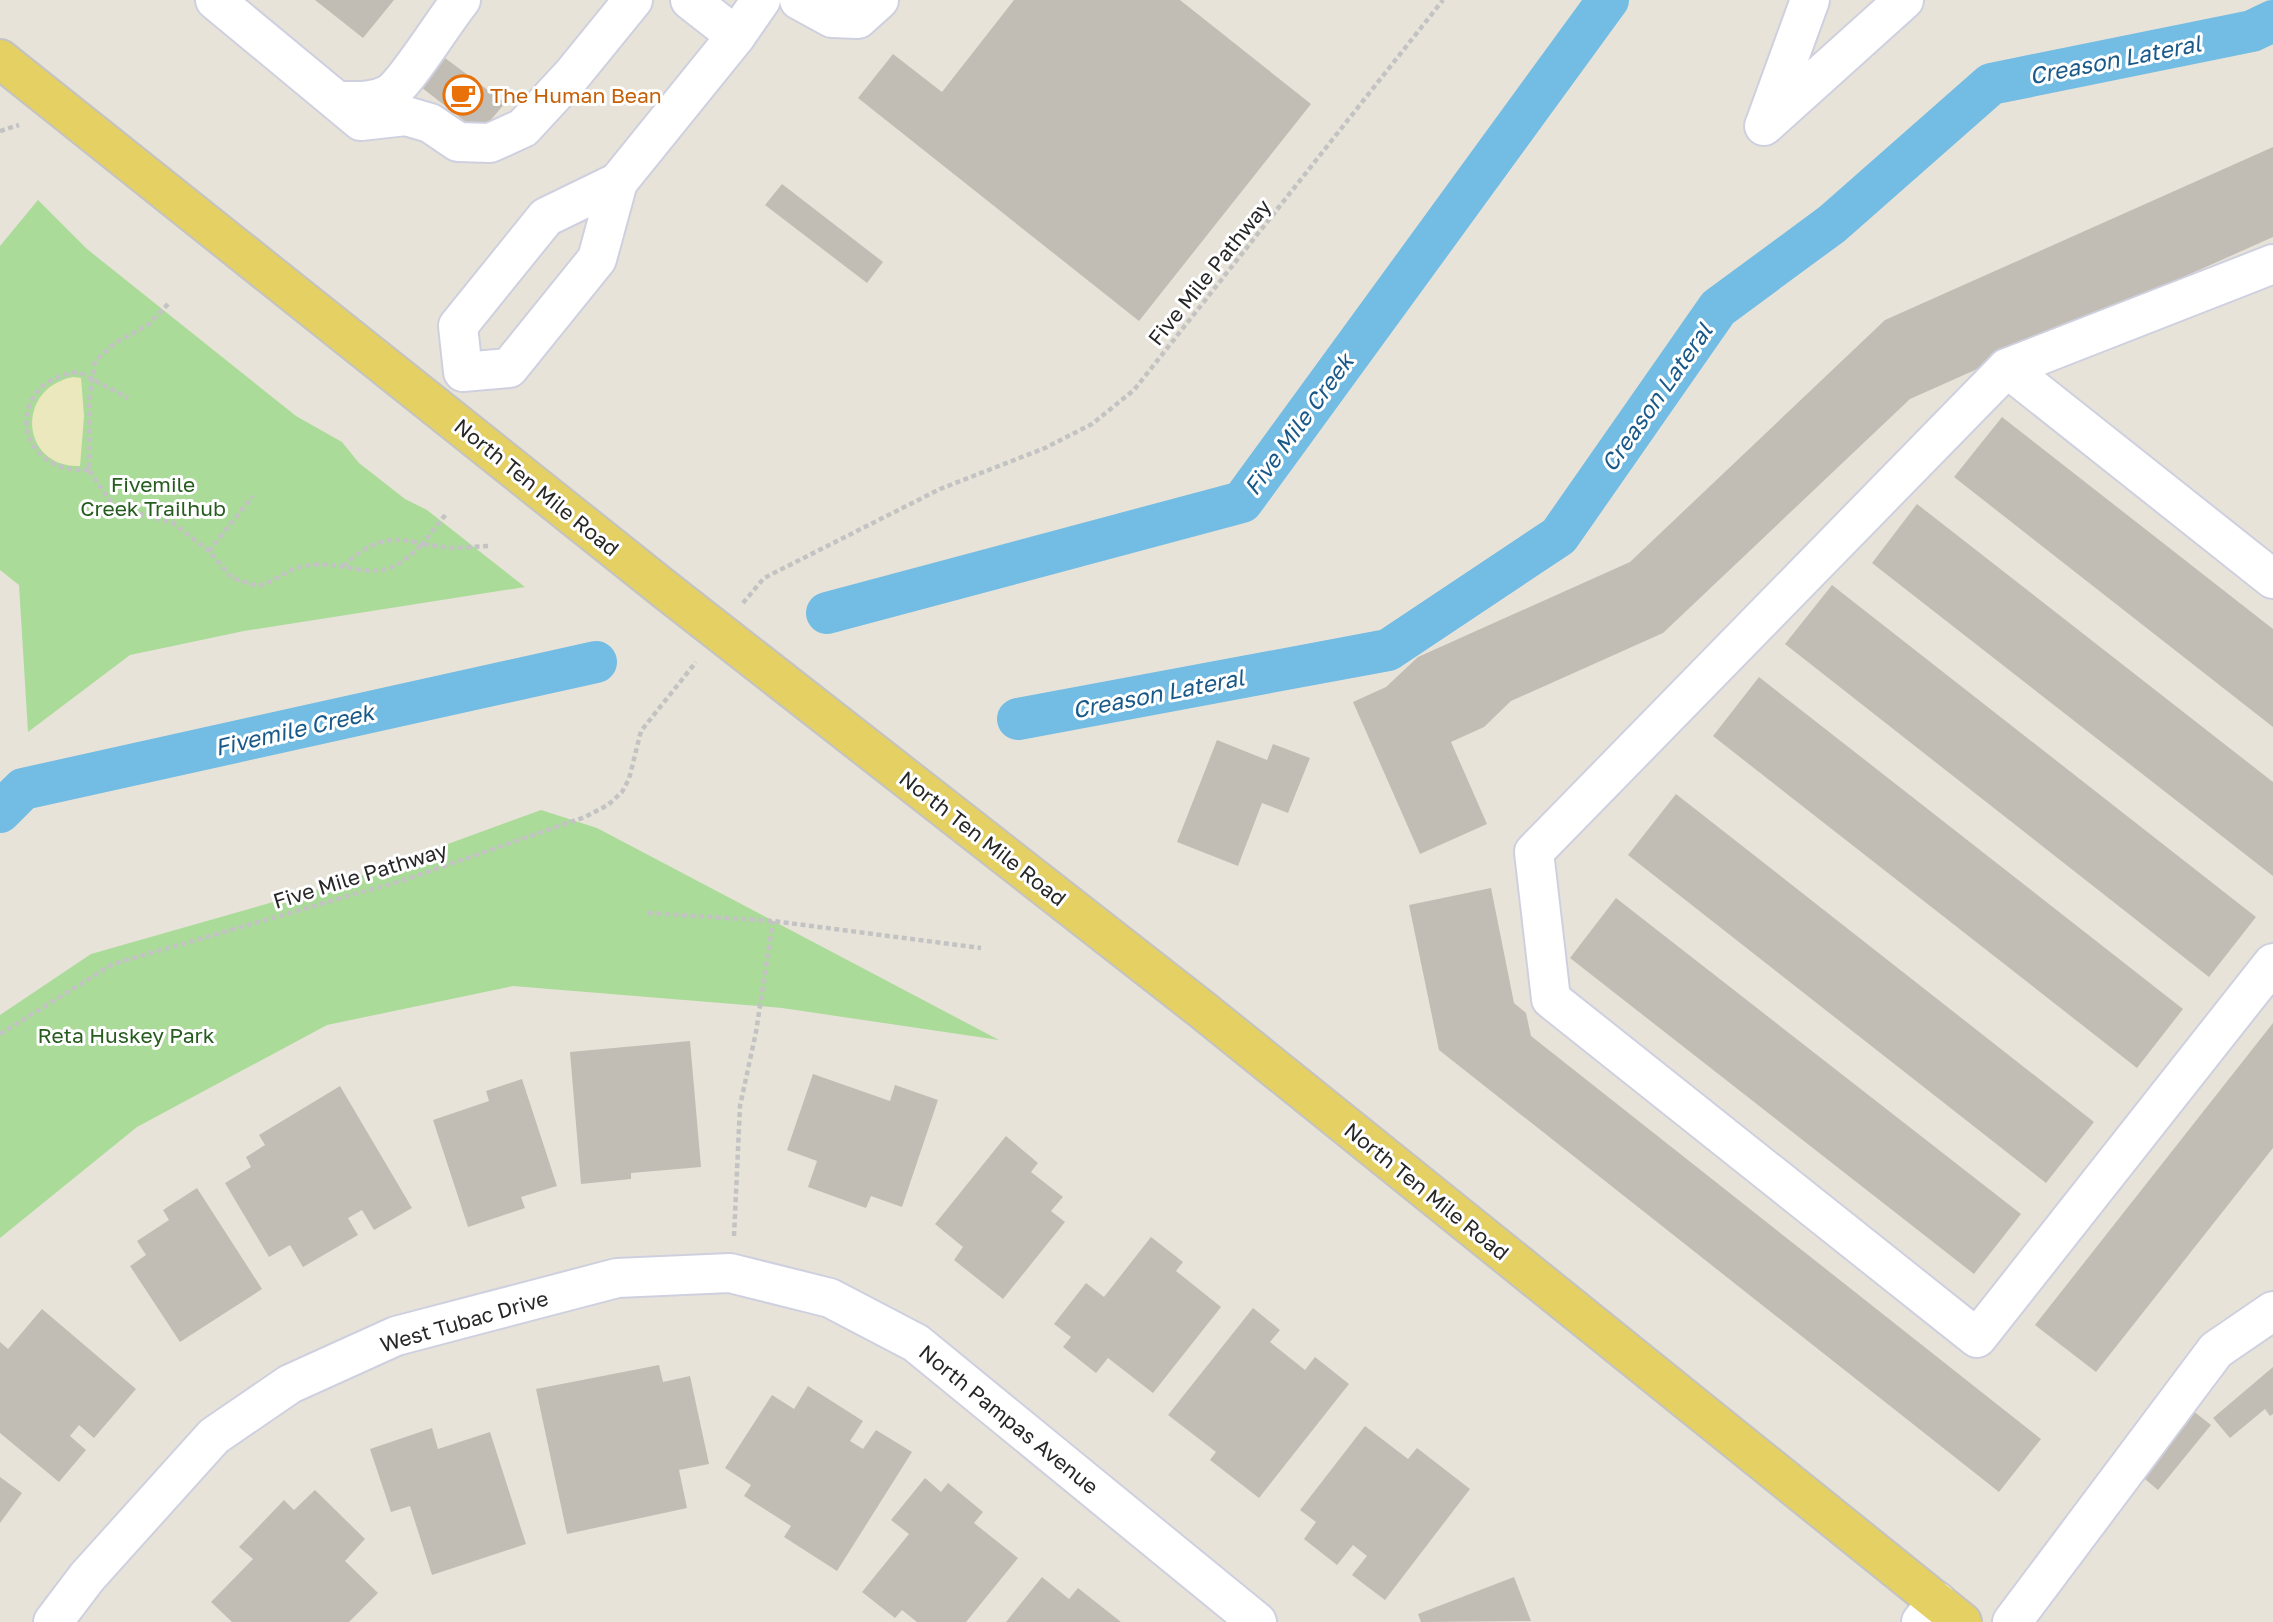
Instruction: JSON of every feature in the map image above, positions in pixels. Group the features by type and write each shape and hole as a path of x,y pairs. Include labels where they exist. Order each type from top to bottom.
{"main road":[{"name":"North Ten Mile Road","path":"0,58 436,406 1200,1008 1940,1615"}],"street":[{"path":"215,0 361,121 406,116 430,122 458,142 490,143 523,128 633,0"},
{"path":"338,100 369,102 389,94 404,80 461,0"},
{"path":"690,0 736,36"},
{"path":"463,372 509,368 597,260 618,182 736,36 761,0"},
{"path":"799,0 832,18 858,19 879,0"},
{"path":"1810,0 1764,126 1904,0"},
{"path":"404,80 421,99 471,136 490,143"},
{"path":"436,406 463,372 458,326 546,217 618,182"},
{"path":"2273,264 2007,368 1534,852 1551,999 1977,1338 2273,963"},
{"path":"2007,368 2273,579"},
{"name":"West Tubac Drive","path":"53,1622 87,1577 214,1436 290,1384 396,1336 618,1278 732,1259"},
{"name":"North Pampas Avenue","path":"732,1259 830,1298 916,1343 1256,1622"},
{"path":"2012,1622 2216,1350 2273,1311"}],"path":[{"name":"Five Mile Pathway","path":"764,578 940,489 1045,449 1092,424 1134,390 1443,0"},
{"path":"167,304 148,325 102,352 95,361 89,400 89,470 110,501 130,511 173,523 209,551 232,578 258,586 303,566 342,566 376,572 406,561 447,513"},
{"path":"89,470 69,471 47,462 31,444 26,421 33,396 53,378 79,372 92,376 128,398"},
{"path":"209,551 253,496"},
{"path":"342,566 372,543 383,539 402,539 452,548 489,547"},
{"name":"Five Mile Pathway","path":"0,1034 113,964 404,880 586,817 608,805 622,792 629,779 641,731 674,690"},
{"path":"648,913 773,920 981,948"},
{"path":"732,1259 740,1106 756,1032 773,920"}],"green space":[{"name":"Fivemile Creek Trailhub","path":"38,200 87,249 296,416 342,442 359,463 405,499 427,510 525,587 244,631 130,655 28,732 19,585 0,570 0,246"},
{"name":"Reta Huskey Park","path":"541,810 597,828 999,1040 782,1008 513,986 327,1025 137,1127 0,1238 0,1015 91,954 347,881"}],"sand":[{"path":"73,377 81,378 84,416 80,466 60,463 46,455 36,442 32,427 34,411 41,396 54,384"}],"building":[{"path":"315,0 394,0 363,38"},
{"path":"1014,0 1180,0 1311,104 1139,321 858,98 893,54 942,92"},
{"name":"The Human Bean","path":"445,58 505,103 480,133 421,87"},
{"path":"2273,147 2273,237 1910,399 1663,633 1511,701 1484,727 1451,742 1487,824 1420,854 1353,702 1386,687 1418,657 1630,562 1885,320"},
{"path":"782,184 883,262 867,283 765,205"},
{"path":"2002,417 2273,629 2273,727 1954,477"},
{"path":"1917,504 2273,782 2273,876 1872,563"},
{"path":"1832,585 2256,917 2209,977 1785,644"},
{"path":"1759,677 2183,1009 2137,1068 1713,736"},
{"path":"1217,740 1267,760 1273,744 1310,758 1288,813 1262,803 1238,866 1177,842"},
{"path":"1676,794 2094,1122 2046,1183 1628,855"},
{"path":"1491,888 1514,1003 1526,1013 1531,1036 2041,1439 1999,1492 1439,1050 1409,905"},
{"path":"1616,898 2021,1214 1974,1274 1570,958"},
{"path":"2273,1023 2273,1148 2096,1372 2035,1325"},
{"path":"690,1041 701,1167 631,1173 631,1179 581,1184 570,1052"},
{"path":"813,1074 890,1101 895,1085 938,1100 902,1207 871,1196 866,1208 808,1187 817,1161 787,1150"},
{"path":"522,1079 557,1186 521,1197 525,1208 468,1227 433,1120 489,1101 486,1091"},
{"path":"340,1086 412,1208 374,1230 362,1210 348,1218 358,1235 303,1267 290,1245 269,1257 225,1183 251,1167 246,1157 265,1145 259,1135"},
{"path":"1006,1136 1038,1163 1031,1172 1063,1197 1051,1211 1065,1222 1003,1299 954,1260 963,1247 935,1224"},
{"path":"197,1188 262,1289 180,1342 130,1266 146,1255 137,1241 169,1220 163,1210"},
{"path":"1151,1237 1183,1262 1176,1271 1221,1307 1153,1393 1108,1358 1096,1373 1063,1347 1071,1337 1054,1324 1086,1283 1104,1297"},
{"path":"1253,1308 1280,1330 1270,1342 1305,1370 1315,1357 1349,1384 1259,1498 1210,1460 1216,1452 1168,1415"},
{"path":"42,1309 136,1389 94,1438 79,1425 70,1436 86,1450 59,1482 0,1433 0,1342 8,1349"},
{"path":"659,1365 663,1382 690,1376 709,1464 679,1470 687,1508 567,1534 536,1389"},
{"path":"2273,1367 2273,1414 2270,1416 2265,1409 2230,1438 2213,1418"},
{"path":"808,1386 863,1421 850,1441 863,1449 876,1430 912,1452 837,1571 784,1537 791,1526 744,1496 751,1485 725,1468 772,1395 794,1409"},
{"path":"2192,1410 2211,1425 2158,1490 2139,1474"},
{"path":"1365,1426 1408,1459 1417,1448 1470,1489 1385,1600 1352,1575 1367,1556 1353,1545 1337,1565 1304,1539 1316,1522 1300,1510"},
{"path":"432,1428 438,1449 490,1432 526,1544 432,1575 410,1506 391,1512 370,1449"},
{"path":"0,1477 22,1493 0,1523"},
{"path":"925,1478 941,1492 948,1483 983,1512 974,1523 1018,1558 966,1622 917,1622 902,1610 895,1618 862,1592 909,1534 891,1520"},
{"path":"315,1490 365,1539 345,1561 378,1593 349,1622 232,1622 211,1602 253,1559 239,1547 284,1500 294,1510"},
{"path":"1042,1577 1069,1599 1078,1588 1121,1622 1006,1622"},
{"path":"1514,1577 1531,1621 1421,1622 1418,1614"}],"waterway":[{"name":"Five Mile Creek","path":"827,613 1242,502 1608,0"},
{"name":"Creason Lateral","path":"1018,719 1388,650 1559,536 1718,308 1832,224 1991,84 2252,31 2273,21"},
{"name":"Fivemile Creek","path":"0,812 23,789 596,662"}],"place":[{"name":"The Human Bean","path":"463,95"}]}
